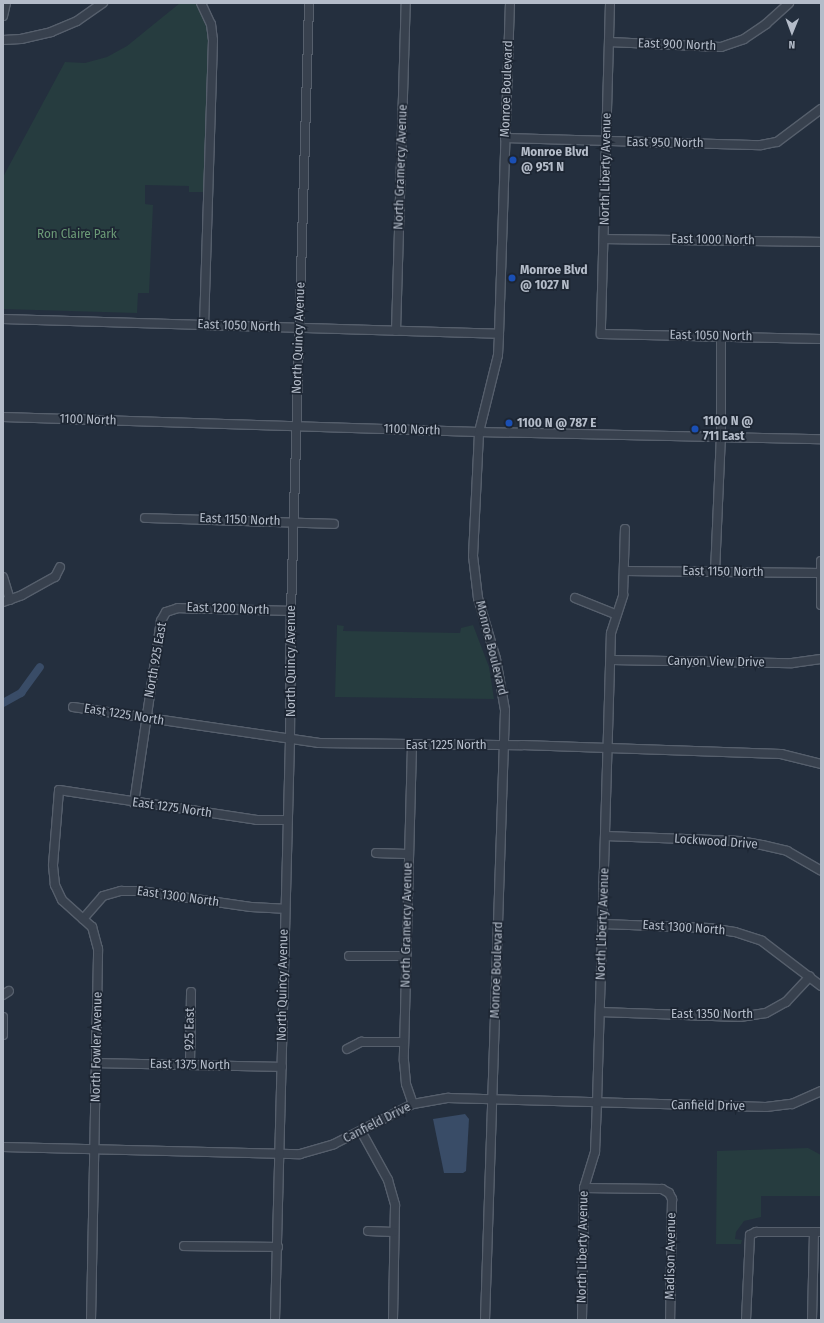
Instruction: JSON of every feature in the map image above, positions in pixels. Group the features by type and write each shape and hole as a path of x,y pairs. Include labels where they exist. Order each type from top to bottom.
{"street":[{"path":"3,16 6,3"},
{"path":"3,40 21,39 51,32 78,21 103,3"},
{"path":"201,3 211,24 213,40 204,325"},
{"name":"North Quincy Avenue","path":"275,1320 281,1153 284,909 290,740 291,611 309,3"},
{"name":"North Gramercy Avenue","path":"396,331 406,3"},
{"name":"Monroe Boulevard","path":"485,1320 505,745 502,686 478,598 473,556 478,432 498,355 510,3"},
{"name":"North Liberty Avenue","path":"601,334 610,3"},
{"name":"East 900 North","path":"609,42 721,47 744,39 766,24 789,3"},
{"name":"East 950 North","path":"505,138 761,146 777,142 821,109"},
{"name":"East 1000 North","path":"604,239 821,242"},
{"name":"East 1050 North","path":"3,319 499,334"},
{"name":"East 1050 North","path":"601,334 821,339"},
{"path":"715,572 721,437 721,336"},
{"name":"1100 North","path":"3,417 478,432 821,439"},
{"name":"East 1150 North","path":"145,518 334,524"},
{"name":"North Liberty Avenue","path":"582,1320 584,1188 595,1152 612,660 611,633 615,614 623,595 625,572 625,529"},
{"path":"821,560 821,605"},
{"path":"3,577 7,601 55,577 60,566"},
{"name":"East 1150 North","path":"625,572 820,573"},
{"path":"575,598 615,614"},
{"name":"East 1200 North","path":"166,612 178,608 291,611"},
{"name":"North 925 East","path":"134,803 161,621 166,612"},
{"name":"Canyon View Drive","path":"612,660 792,663 821,659"},
{"name":"East 1225 North","path":"73,707 290,740 412,745 505,745 781,754 821,764"},
{"name":"North Gramercy Avenue","path":"412,745 404,1042 406,1084 413,1104"},
{"name":"East 1275 North","path":"59,790 134,803 257,820 287,820"},
{"name":"North Fowler Avenue","path":"59,790 53,864 56,885 62,900 92,927 98,949 91,1320"},
{"name":"Lockwood Drive","path":"605,836 740,842 762,845 787,851 821,871"},
{"path":"376,853 408,854"},
{"name":"East 1300 North","path":"83,919 103,896 121,891 140,891 251,907 284,909"},
{"name":"East 1300 North","path":"603,924 709,928 735,932 762,941 810,976 821,986"},
{"path":"349,956 406,956"},
{"name":"East 1350 North","path":"600,1012 740,1017 766,1013 786,1002 810,976"},
{"name":"925 East","path":"190,1065 192,992"},
{"path":"3,1017 3,1035"},
{"path":"347,1049 361,1042 404,1042"},
{"name":"East 1375 North","path":"97,1063 282,1067"},
{"name":"Canfield Drive","path":"3,1147 281,1153 320,1150 413,1104 448,1098 492,1098 597,1103 766,1107 792,1104 821,1091"},
{"path":"361,1131 388,1180 395,1205 393,1320"},
{"name":"Madison Avenue","path":"584,1188 662,1189 669,1193 672,1199 670,1320"},
{"path":"368,1231 394,1232"},
{"path":"746,1320 750,1234 756,1232 817,1232 812,1320"},
{"path":"184,1246 278,1247"}],"green space":[{"name":"Ron Claire Park","path":"180,3 196,3 208,24 210,39 204,192 189,192 189,186 145,185 145,204 153,205 149,293 138,293 137,313 3,309 3,177 65,62 85,63 107,57 127,46"},
{"path":"337,625 344,626 343,631 460,633 461,628 473,625 489,667 494,699 335,697"},
{"path":"808,1148 821,1155 821,1196 761,1196 761,1217 744,1221 736,1232 735,1239 742,1240 741,1244 716,1244 717,1151"}],"water":[{"path":"465,1114 469,1119 466,1171 463,1173 444,1173 433,1119"}],"waterway":[{"path":"3,703 21,693 40,667"}],"place":[{"name":"Monroe Blvd @ 951 N","path":"513,160"},
{"name":"Monroe Blvd @ 1027 N","path":"512,278"},
{"name":"1100 N @ 787 E","path":"509,423"},
{"name":"1100 N @ 711 East","path":"695,429"}]}
